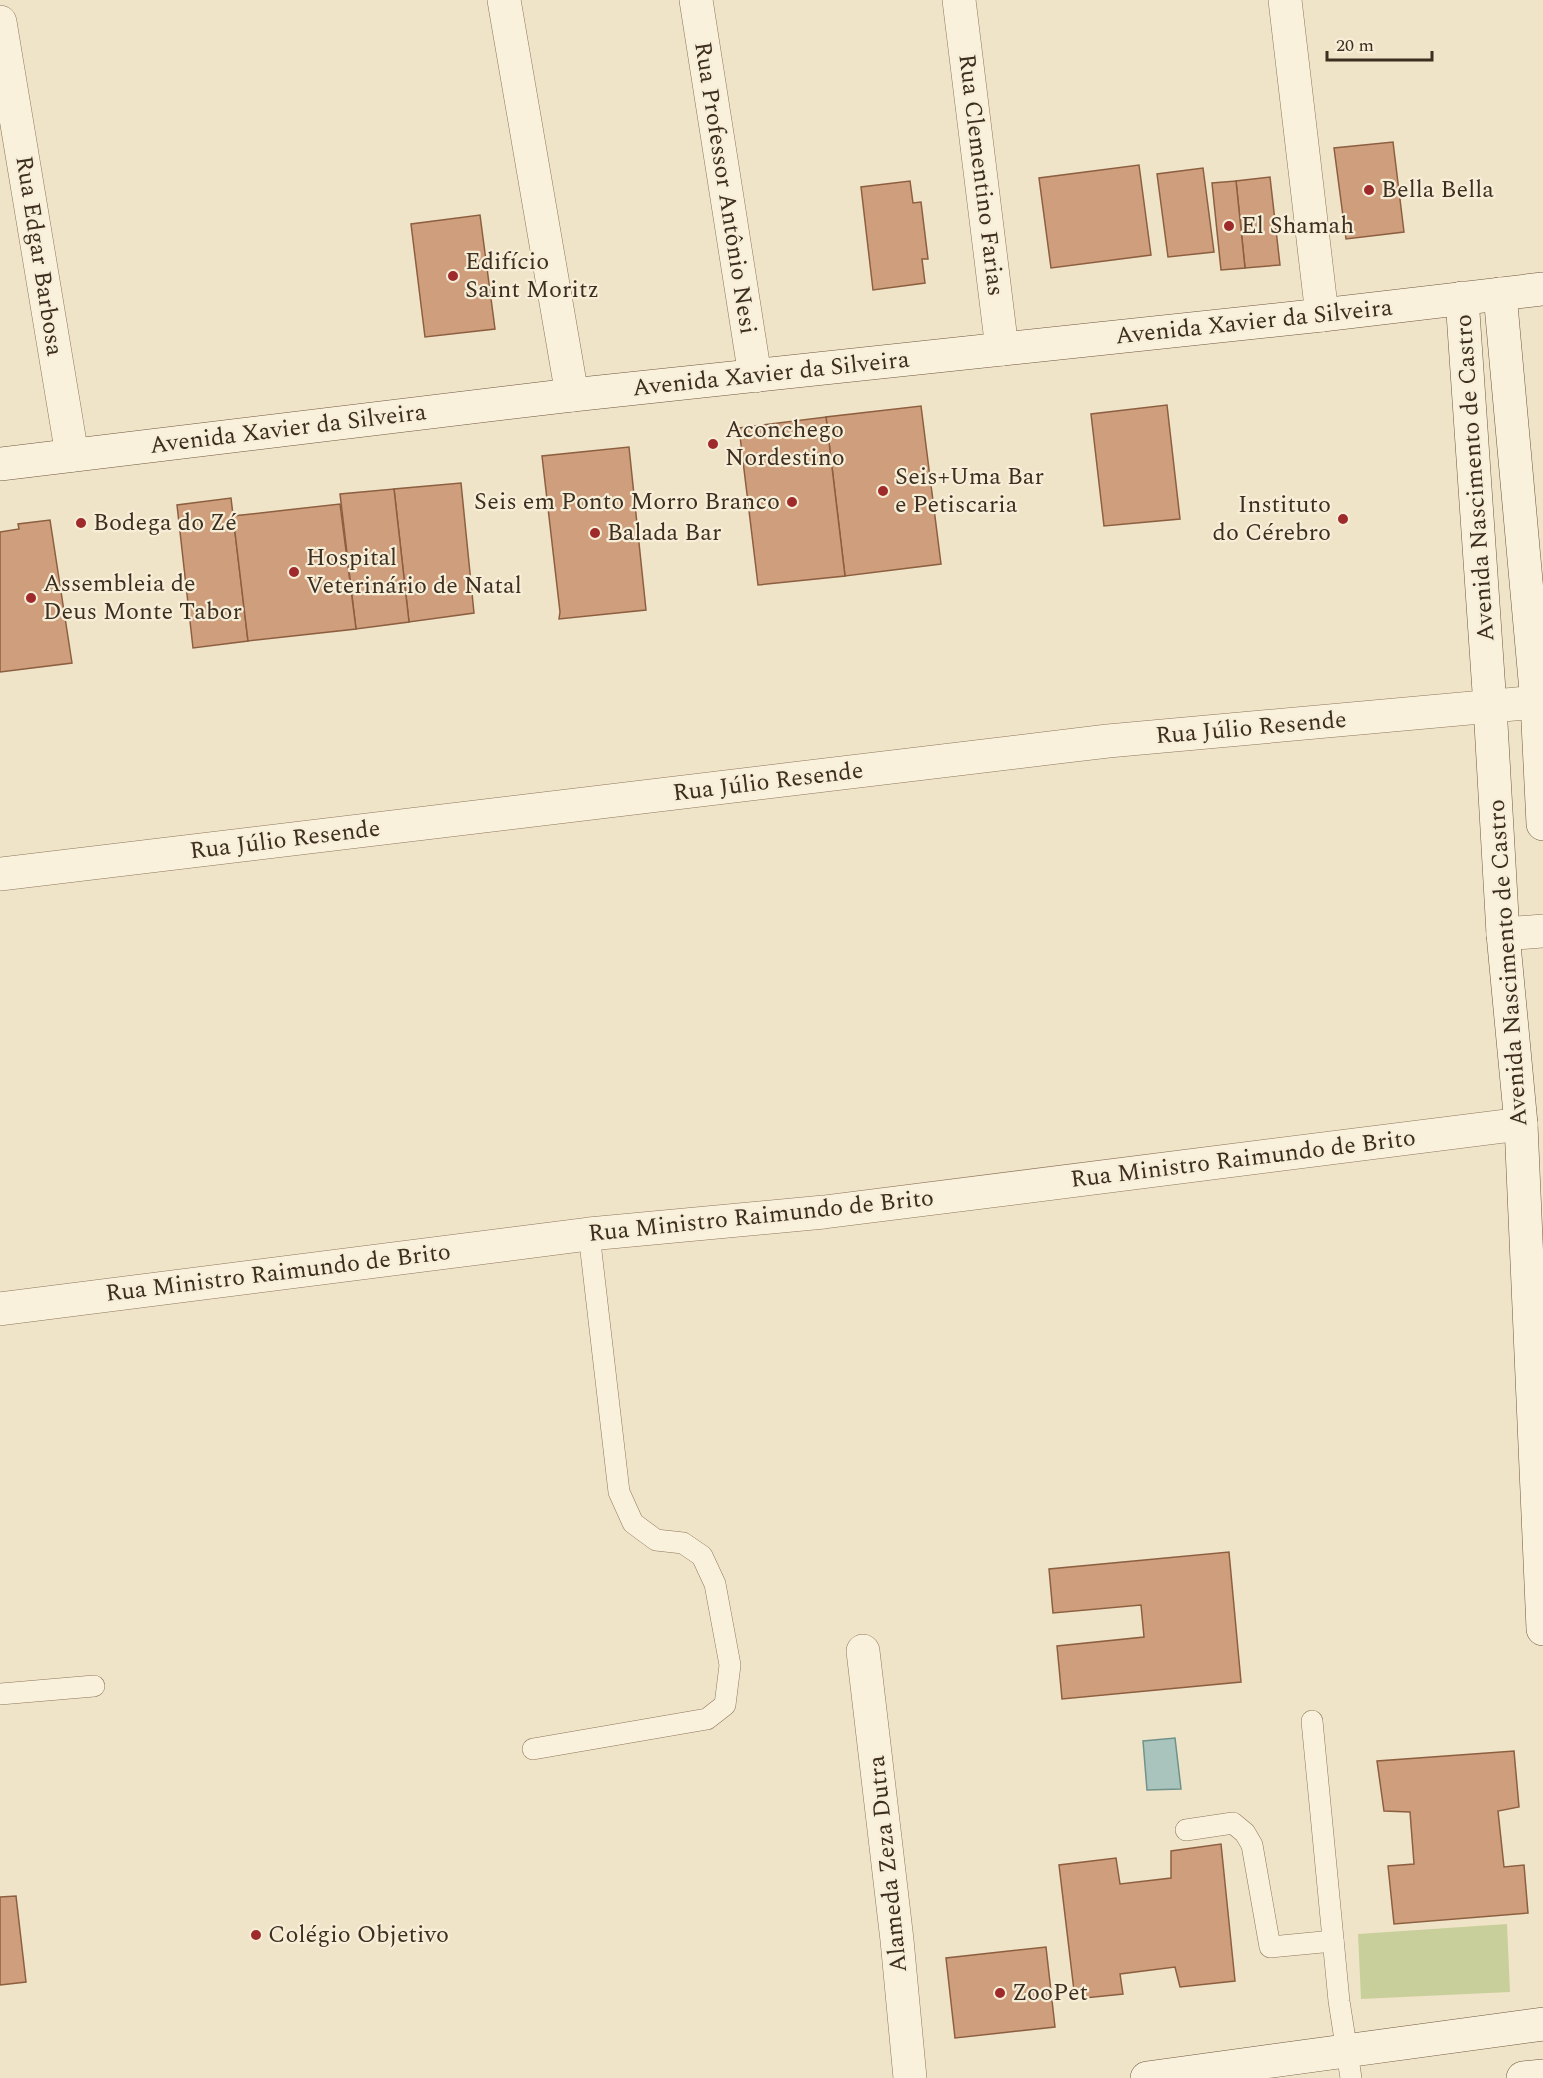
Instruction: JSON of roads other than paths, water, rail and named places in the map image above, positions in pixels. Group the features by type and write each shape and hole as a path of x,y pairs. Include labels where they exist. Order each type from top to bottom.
{"street":[{"path":"504,0 572,395"},
{"name":"Rua Professor Antônio Nesi","path":"696,0 755,376"},
{"name":"Rua Clementino Farias","path":"959,0 1002,349"},
{"path":"1286,0 1322,315"},
{"name":"Rua Edgar Barbosa","path":"0,22 72,455"},
{"name":"Avenida Xavier da Silveira","path":"0,464 572,395 1322,315 1543,289"},
{"name":"Avenida Nascimento de Castro","path":"1500,294 1537,702 1543,824"},
{"name":"Avenida Nascimento de Castro","path":"1462,298 1503,934 1521,1124 1540,1497 1543,1629"},
{"name":"Rua Júlio Resende","path":"0,874 1108,741 1537,702"},
{"path":"1503,934 1543,931"},
{"name":"Rua Ministro Raimundo de Brito","path":"0,1309 589,1234 824,1212 1521,1124"},
{"name":"Alameda Zeza Dutra","path":"863,1651 897,1940 910,2078"},
{"path":"1147,2078 1349,2064 1543,2024"},
{"path":"1523,2078 1543,2076"}],"lane":[{"path":"534,1749 707,1719 725,1705 729,1675 730,1665 715,1584 702,1556 683,1543 656,1540 633,1523 620,1491 589,1234"},
{"path":"0,1694 94,1686"},
{"path":"1312,1721 1339,2001 1349,2064"},
{"path":"1186,1830 1233,1823 1245,1833 1252,1845 1270,1947 1333,1941"}],"water":[{"path":"1175,1738 1181,1789 1147,1790 1143,1741"}],"place":[{"name":"Bella Bella","path":"1369,190"},
{"name":"El Shamah","path":"1229,226"},
{"name":"Edifício Saint Moritz","path":"453,276"},
{"name":"Aconchego Nordestino","path":"713,444"},
{"name":"Seis+Uma Bar e Petiscaria","path":"883,491"},
{"name":"Seis em Ponto Morro Branco","path":"792,502"},
{"name":"Instituto do Cérebro","path":"1343,519"},
{"name":"Bodega do Zé","path":"81,523"},
{"name":"Balada Bar","path":"595,533"},
{"name":"Hospital Veterinário de Natal","path":"294,572"},
{"name":"Assembleia de Deus Monte Tabor","path":"31,598"},
{"name":"Colégio Objetivo","path":"256,1935"},
{"name":"ZooPet","path":"1000,1993"}]}
